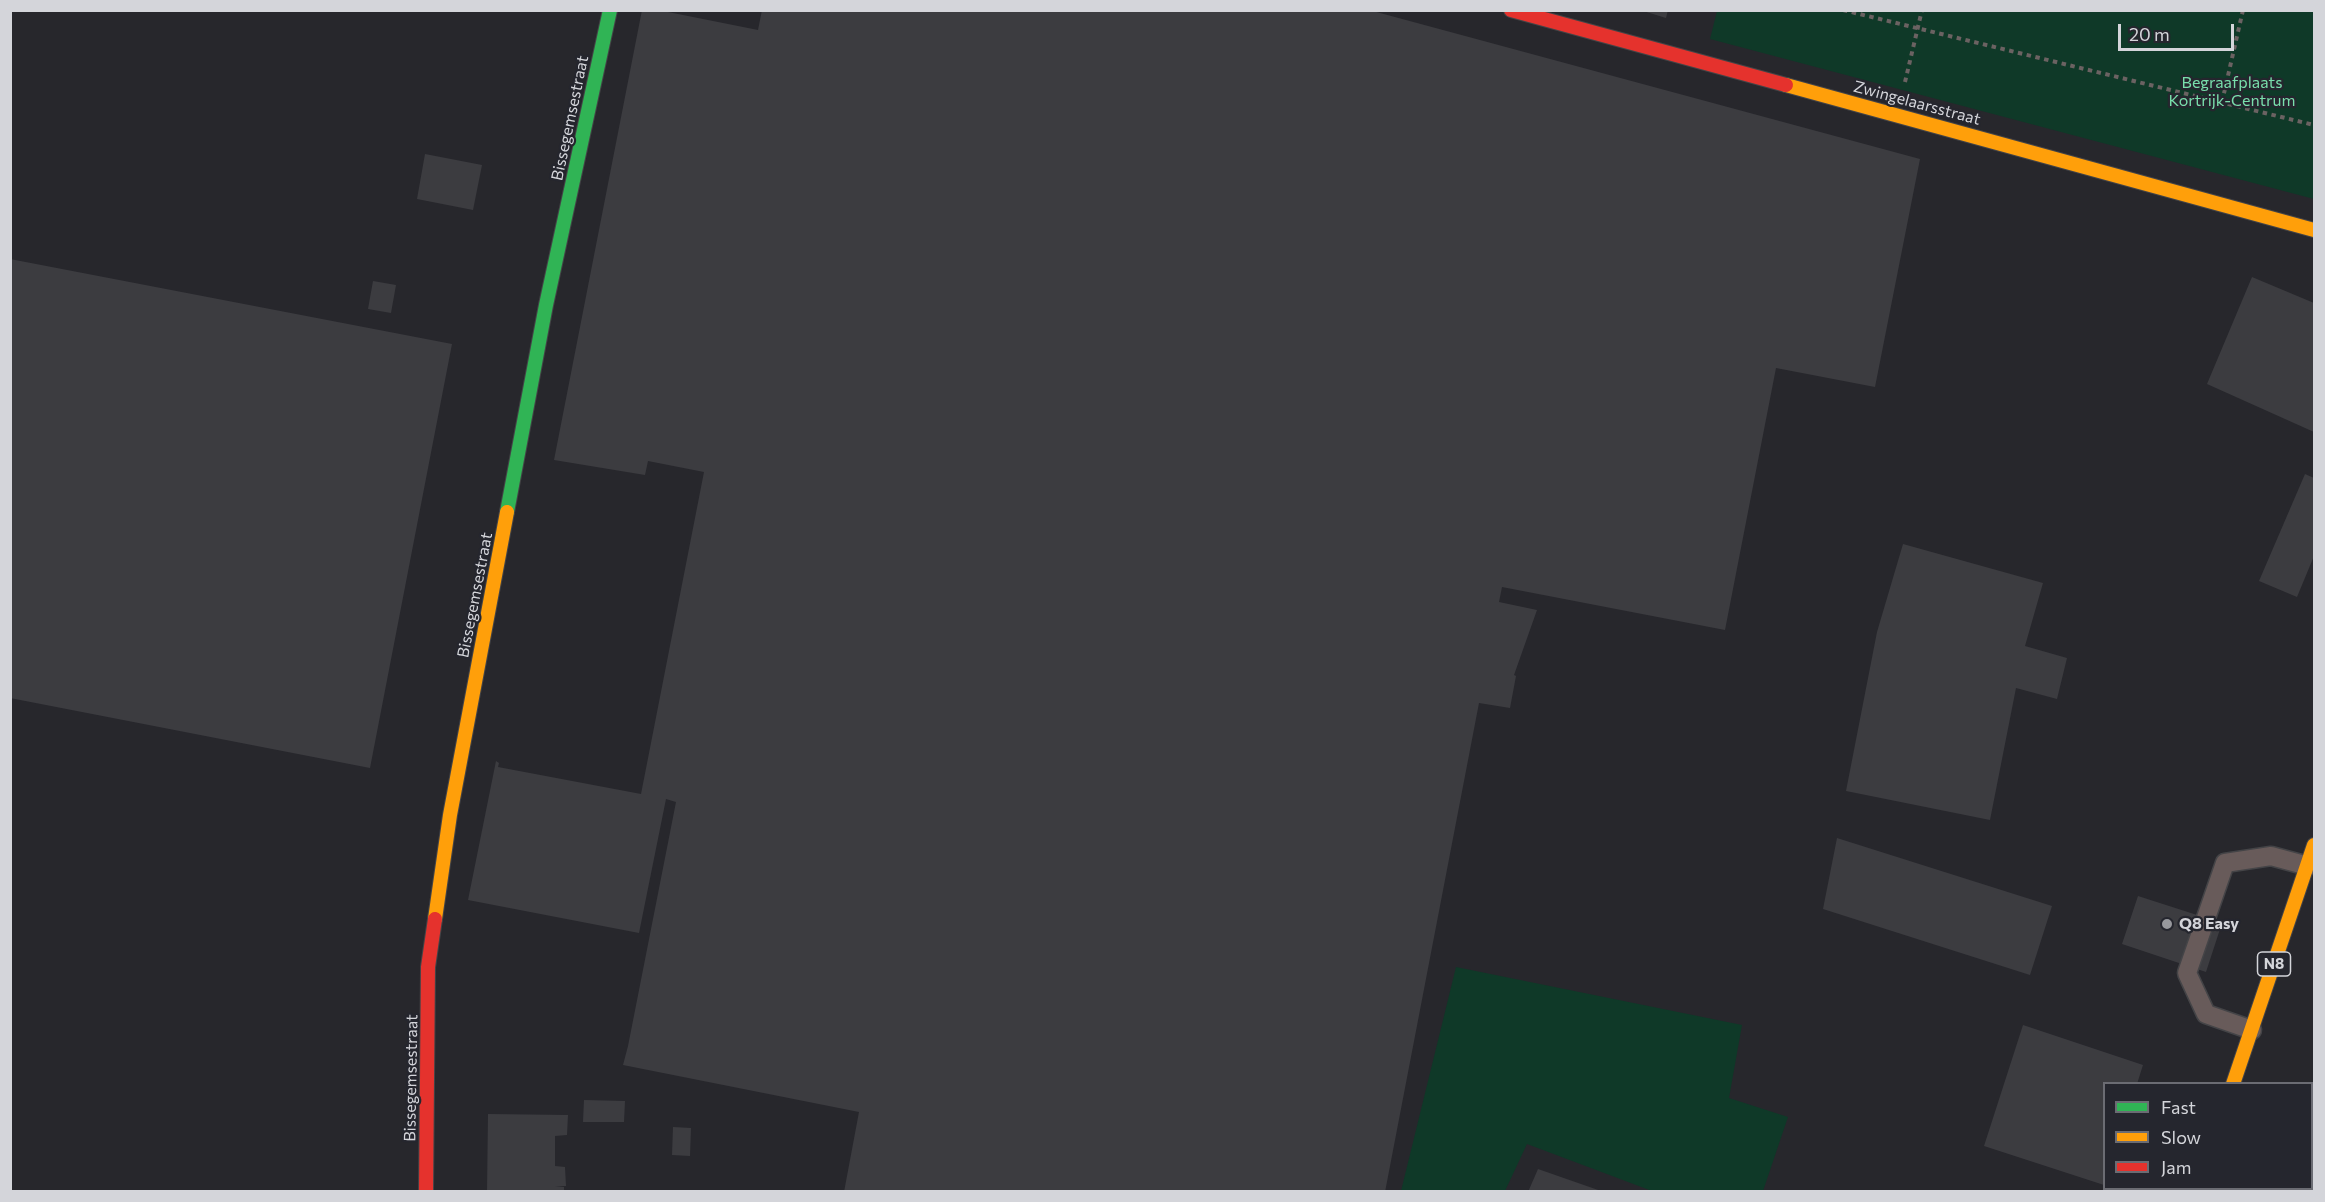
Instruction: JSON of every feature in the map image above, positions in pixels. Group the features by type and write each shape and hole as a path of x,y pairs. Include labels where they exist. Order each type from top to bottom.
{"street":[{"name":"Bissegemsestraat","path":"426,1191 428,967 450,815 546,305 610,10"},
{"name":"Zwingelaarsstraat","path":"1511,10 2314,230"},
{"name":"N8","path":"2234,1082 2314,845"}],"lane":[{"path":"2252,1030 2206,1014 2187,973 2225,863 2271,856 2308,867"}],"path":[{"path":"1843,10 2314,125"},
{"path":"1897,115 1922,10"},
{"path":"2222,102 2244,10"}],"green space":[{"name":"Begraafplaats Kortrijk-Centrum","path":"1717,11 2314,11 2314,199 1710,39"},
{"path":"1456,967 1742,1025 1729,1098 1788,1117 1763,1191 1652,1191 1527,1144 1505,1191 1401,1191"}],"building":[{"path":"642,10 658,10 758,30 762,10 1369,10 1920,159 1875,387 1776,368 1725,630 1502,587 1499,602 1537,610 1514,675 1516,676 1510,708 1479,703 1385,1192 844,1192 859,1112 623,1065 676,802 666,799 639,933 468,900 496,761 499,763 498,767 641,794 704,472 648,461 645,475 554,460"},
{"path":"1640,10 1668,10 1666,18"},
{"path":"425,154 482,165 473,210 417,199"},
{"path":"10,259 452,344 370,768 10,698"},
{"path":"2252,277 2314,303 2314,432 2207,384"},
{"path":"373,281 396,285 391,313 368,309"},
{"path":"2305,474 2314,478 2314,556 2297,597 2259,581"},
{"path":"1903,544 2043,583 2025,646 2067,658 2057,699 2016,688 1990,820 1846,791 1877,632"},
{"path":"1837,838 2052,906 2030,975 1823,909"},
{"path":"2138,896 2222,923 2206,972 2122,944"},
{"path":"2023,1025 2143,1065 2138,1082 2103,1082 2103,1185 1984,1146"},
{"path":"584,1100 625,1101 624,1122 583,1122"},
{"path":"488,1114 568,1115 567,1135 555,1136 555,1166 565,1167 566,1186 555,1186 564,1187 564,1192 487,1192"},
{"path":"673,1127 691,1128 690,1156 672,1155"},
{"path":"1538,1169 1601,1191 1601,1192 1528,1192"}],"traffic: fast":[{"path":"507,512 546,305 610,10"}],"traffic: slow":[{"path":"1786,85 2314,230"},
{"path":"435,919 450,815 507,512"},
{"path":"2234,1082 2314,845"}],"traffic: jam":[{"path":"1511,10 1786,85"},
{"path":"426,1192 428,967 435,919"}],"place":[{"name":"Q8 Easy","path":"2167,924"}]}
